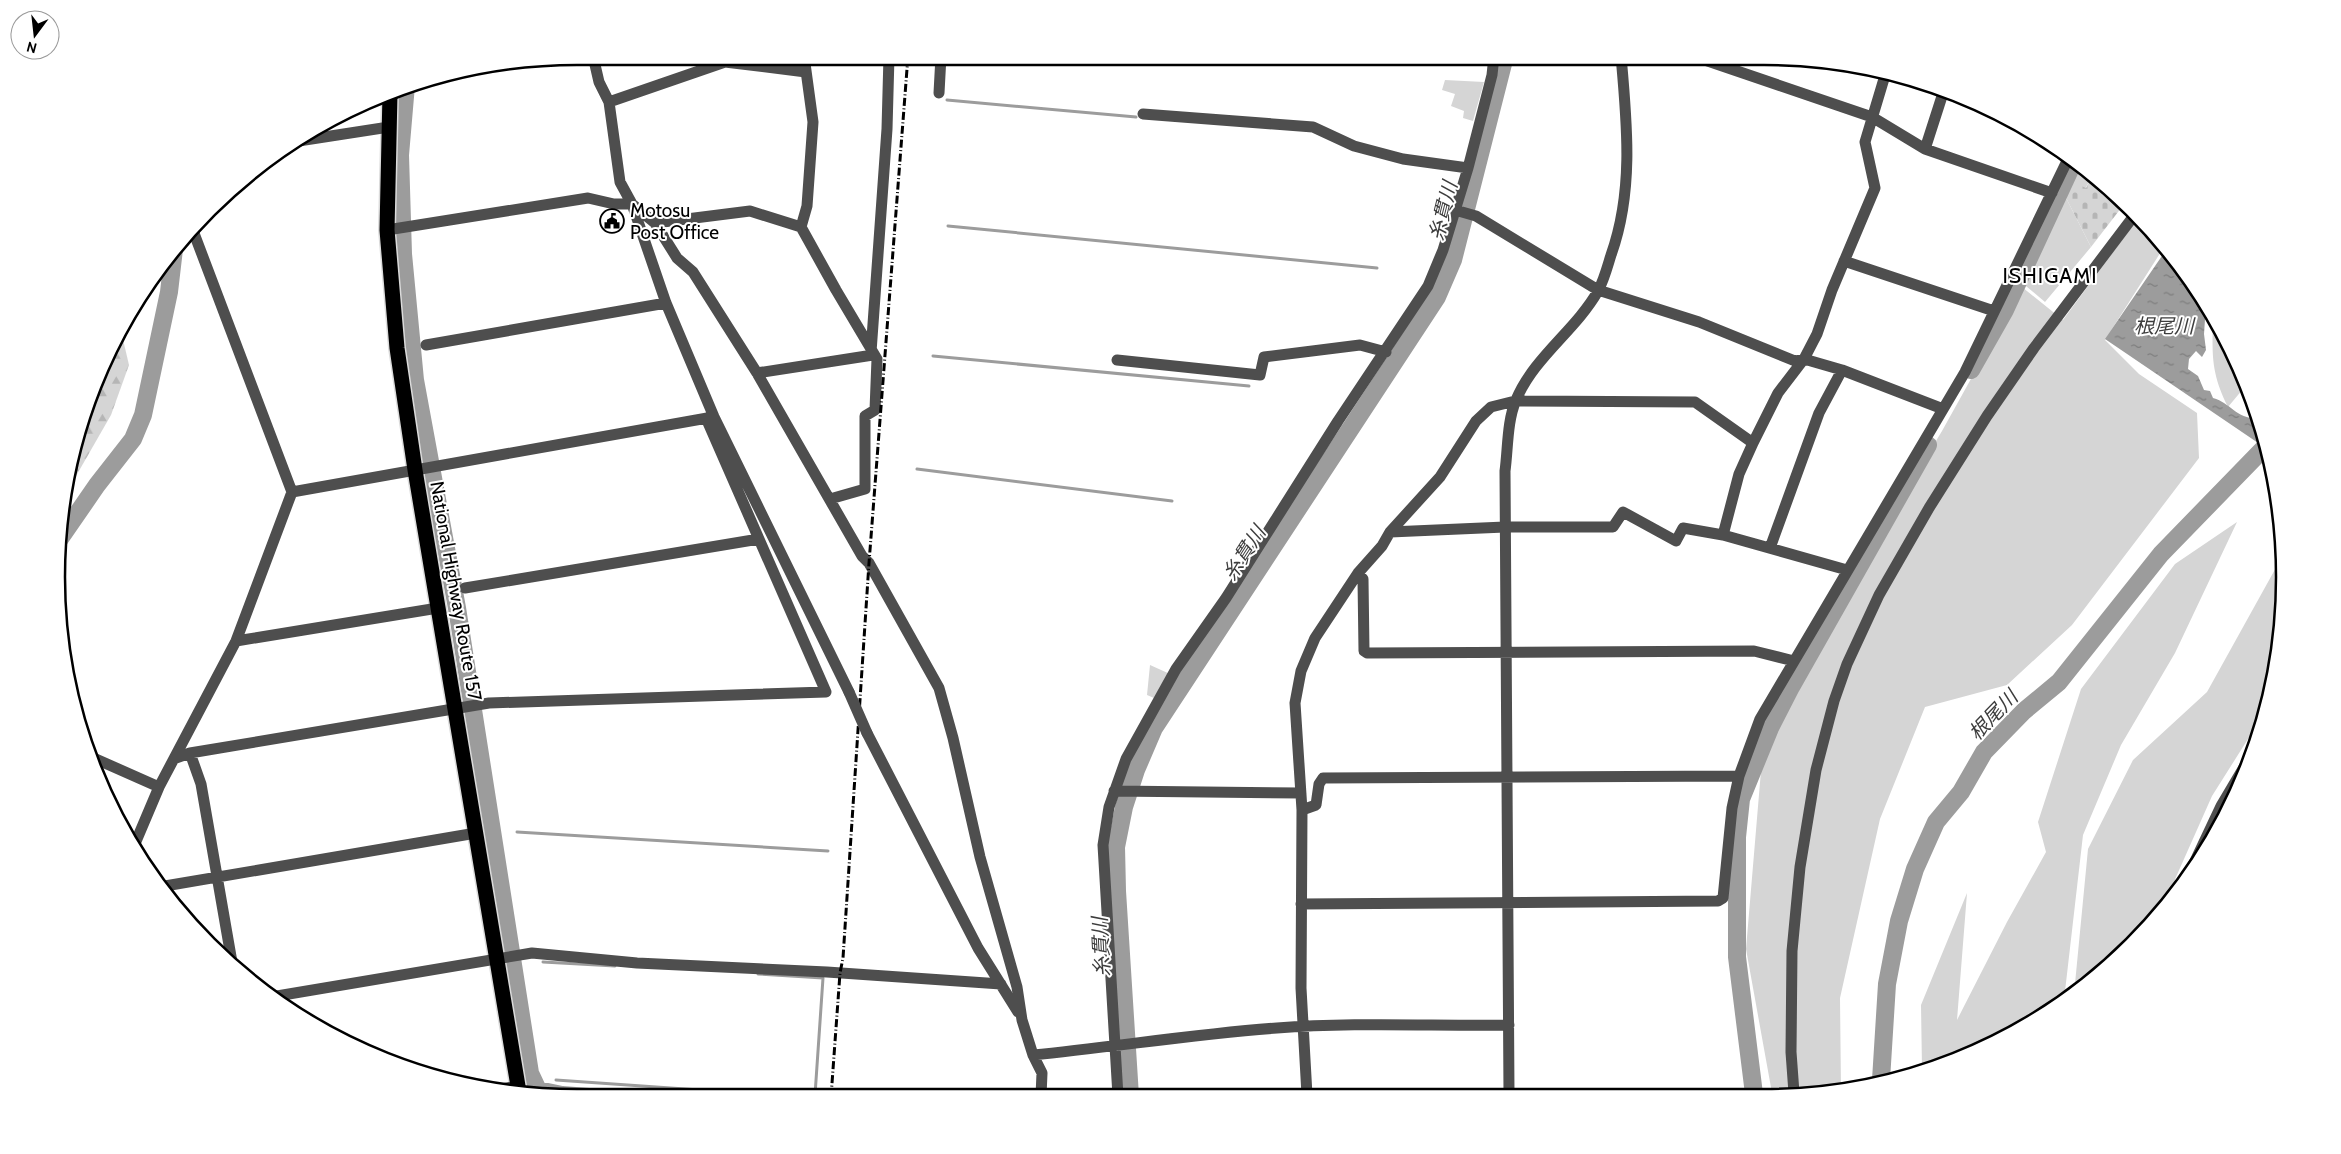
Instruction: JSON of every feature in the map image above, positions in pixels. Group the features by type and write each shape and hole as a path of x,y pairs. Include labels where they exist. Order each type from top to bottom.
{"highway":[{"name":"National Highway Route 157","path":"390,101 387,230 397,348 415,470 476,833 501,959 518,1086"}],"street":[{"path":"176,758 190,753 489,702 826,692 759,539 710,418 666,304 632,204 620,182 609,102 599,82 595,65"},
{"path":"609,102 716,65"},
{"path":"749,65 806,72"},
{"path":"801,227 807,206 813,122 805,65"},
{"path":"872,354 888,129 889,65"},
{"path":"938,93 940,65"},
{"path":"1118,1089 1118,1046 1103,845 1107,816 1124,791 1126,759 1176,669 1226,598 1338,421 1386,352 1428,286 1443,250 1463,212 1468,168 1493,65"},
{"path":"1509,1089 1505,471 1516,401 1525,382 1541,360 1582,315 1598,290 1614,249 1623,211 1627,176 1627,125 1622,65"},
{"path":"1719,65 1872,117 1925,149 2052,194"},
{"path":"1723,534 1739,474 1778,393 1804,359 1817,334 1874,188 1865,142 1884,79"},
{"path":"1925,149 1942,97"},
{"path":"1143,114 1313,127 1354,146 1395,157 1468,168"},
{"path":"313,139 389,127"},
{"path":"1301,904 1508,901 1718,902 1724,898 1732,808 1739,776 1760,719 1965,372 2066,164"},
{"path":"387,230 588,198 614,204 632,204 655,223 677,258 694,272 757,373 905,625 939,688 953,738 980,857 1017,987 1022,1020 1033,1055 1042,1072 1041,1089"},
{"path":"655,223 750,211 801,227 872,354 877,359 875,410 865,416 865,489 830,499"},
{"path":"1463,212 1516,239 1598,290 1699,322 1795,361 1804,359 1842,370 1943,408"},
{"path":"1793,1088 1791,1052 1792,951 1800,867 1816,770 1834,701 1847,664 1879,595 1929,508 1987,416 2034,348 2131,220"},
{"path":"137,838 159,788 236,641 292,492 195,236"},
{"path":"1844,261 1994,311"},
{"path":"426,345 666,304"},
{"path":"1117,360 1260,375 1264,357 1360,346 1386,352"},
{"path":"757,373 872,354"},
{"path":"1770,548 1819,413 1842,370"},
{"path":"1307,1089 1303,1026 1302,810 1294,703 1297,684 1311,645 1358,573 1382,546 1390,532 1440,476 1476,421 1490,407 1516,401 1695,402 1753,443"},
{"path":"292,492 710,418"},
{"path":"710,418 849,692 867,733 974,940 1022,1020"},
{"path":"1390,532 1504,526 1613,527 1623,512 1676,541 1683,528 1723,534 1847,570"},
{"path":"465,588 759,539"},
{"path":"1358,573 1362,579 1364,651 1367,653 1754,651 1794,660"},
{"path":"236,641 438,608"},
{"path":"190,753 201,784 231,954"},
{"path":"99,761 159,788"},
{"path":"1302,810 1316,805 1319,784 1323,778 1739,776"},
{"path":"1124,791 1301,793"},
{"path":"2218,812 2224,800"},
{"path":"168,885 476,833"},
{"path":"282,995 532,953 636,964 827,972 1001,984"},
{"path":"1033,1055 1220,1033 1303,1026 1509,1025"}],"green space":[{"path":"1445,80 1484,82 1473,121 1463,118 1464,111 1451,106 1455,94 1442,90"},
{"path":"2073,169 2089,182 2085,189 2064,194 2091,247 2045,302 2020,281"},
{"path":"2070,181 2086,188 2089,182 2120,209 2091,247 2064,194"},
{"path":"2134,224 2160,253 2105,340 2139,374 2197,413 2199,458 2072,625 2007,685 1925,707 1880,819 1840,998 1841,1083 1771,1089 1746,949 1763,747 1856,574 1942,431 2022,287 2063,320"},
{"path":"2213,332 2241,391 2228,407 2218,384 2214,364"},
{"path":"123,341 129,365 111,415 75,478 82,444 92,412 104,381"},
{"path":"2237,522 2175,653 2121,745 2083,835 2065,991 2020,1020 1990,1036 1922,1064 1921,1005 1967,893 1957,1020 2007,922 2046,852 2038,822 2081,689 2175,564"},
{"path":"2276,568 2272,644 2259,710 2252,733 2212,796 2173,884 2149,915 2126,939 2075,984 2088,849 2133,760 2207,692"},
{"path":"1150,665 1170,674 1154,698 1147,695"}],"water":[{"name":"根尾川","path":"2162,255 2190,293 2205,318 2204,334 2206,350 2202,357 2196,351 2189,359 2188,369 2198,376 2204,390 2210,391 2213,398 2238,413 2251,418 2259,443 2105,339"}],"waterway":[{"name":"糸貫川","path":"1130,1089 1116,847 1124,807 1136,770 1154,728 1437,297 1453,260 1503,65"},
{"path":"405,95 400,155 403,254 415,380 457,608 530,1073 537,1087"},
{"path":"947,100 1136,117"},
{"path":"1971,370 2005,310 2071,167"},
{"path":"948,226 1377,268"},
{"path":"67,528 97,485 133,439 143,415 169,292 172,263"},
{"path":"933,356 1249,386"},
{"path":"1753,1089 1737,957 1737,837 1741,799 1770,728 1791,687 1928,445"},
{"name":"根尾川","path":"1881,1075 1887,984 1899,921 1915,869 1936,822 1961,792 1984,752 2024,711 2059,682 2161,554 2261,452"},
{"path":"917,469 1172,501"},
{"path":"517,832 828,851"},
{"path":"543,962 615,966"},
{"path":"758,974 823,978 815,1089"},
{"path":"556,1080 685,1089"}],"railway":[{"path":"832,1089 840,973 843,958 869,563 907,65"}],"place":[{"name":"Motosu Post Office","path":"612,221"}],"district":[{"name":"ISHIGAMI","path":"2050,275"}]}
